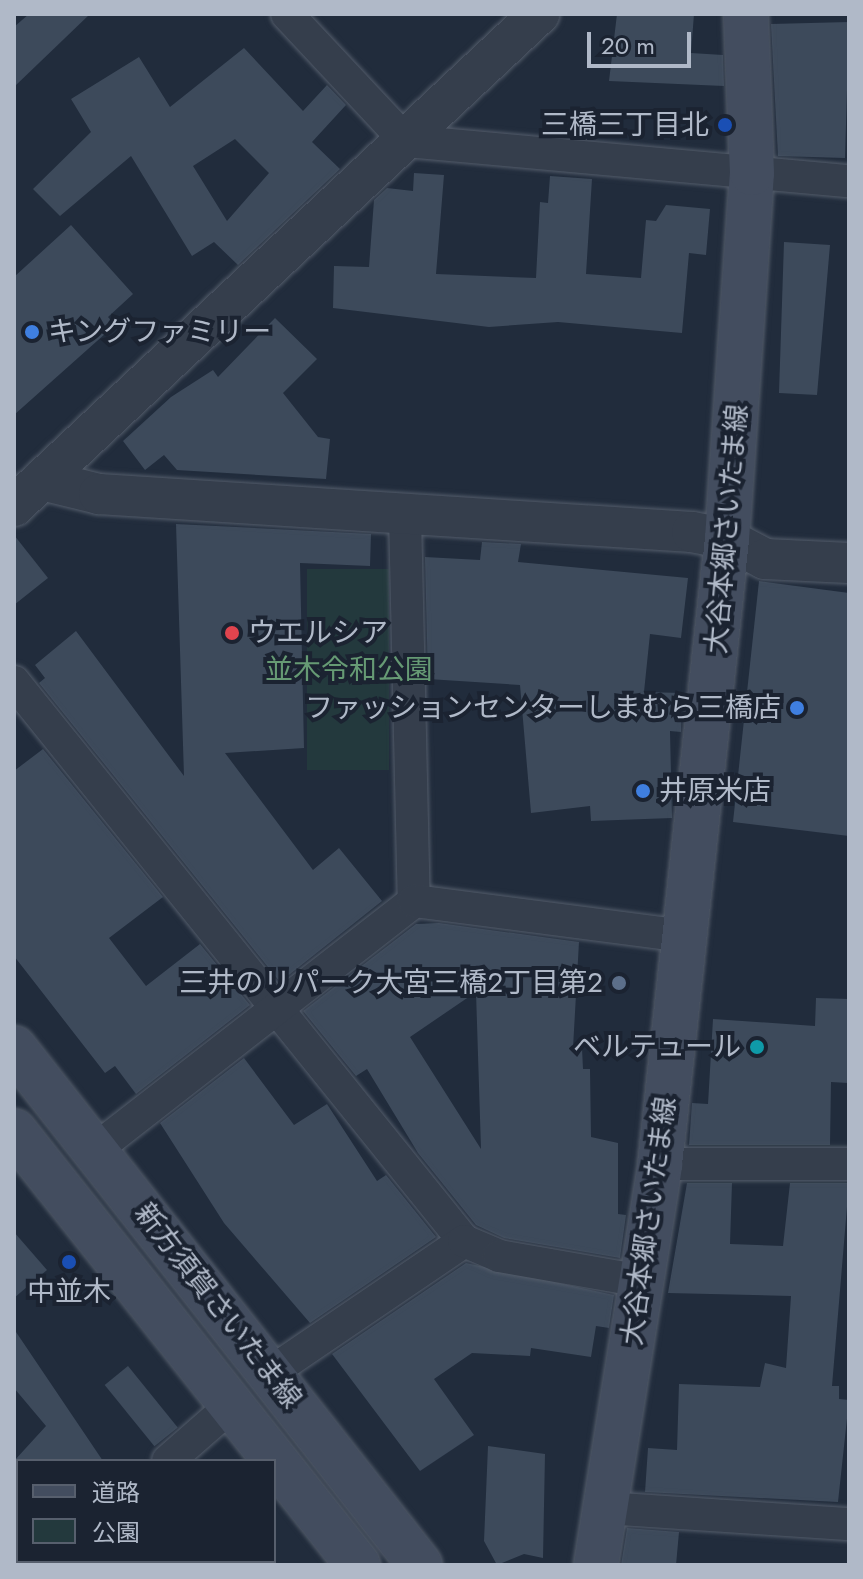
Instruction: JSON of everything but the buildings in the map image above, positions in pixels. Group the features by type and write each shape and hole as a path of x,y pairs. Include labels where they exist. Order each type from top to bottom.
{"main road":[{"name":"大谷本郷さいたま線","path":"596,1565 660,1164 727,539 752,173 746,14"},
{"name":"新方須賀さいたま線","path":"14,1048 420,1565"},
{"name":"新方須賀さいたま線","path":"14,1131 275,1459"},
{"name":"新方須賀さいたま線","path":"276,1461 358,1565"}],"street":[{"path":"287,14 406,141 849,181"},
{"path":"21,499 539,14"},
{"path":"21,499 99,494 727,539 765,559 849,563"},
{"path":"405,515 414,901"},
{"path":"14,682 464,1241 499,1256 642,1281"},
{"path":"96,1149 414,901 685,936"},
{"path":"660,1164 849,1164"},
{"path":"270,1373 464,1241"},
{"path":"170,1459 232,1405"},
{"path":"606,1508 849,1524"}],"green space":[{"name":"並木令和公園","path":"307,569 389,569 389,770 307,770"}],"place":[{"name":"三橋三丁目北","path":"725,125"},
{"name":"キングファミリー","path":"32,332"},
{"name":"ウエルシア","path":"232,633"},
{"name":"ファッションセンターしまむら三橋店","path":"797,708"},
{"name":"井原米店","path":"643,791"},
{"name":"三井のリパーク大宮三橋2丁目第2","path":"619,983"},
{"name":"ベルテュール","path":"757,1047"},
{"name":"中並木","path":"69,1262"}]}
